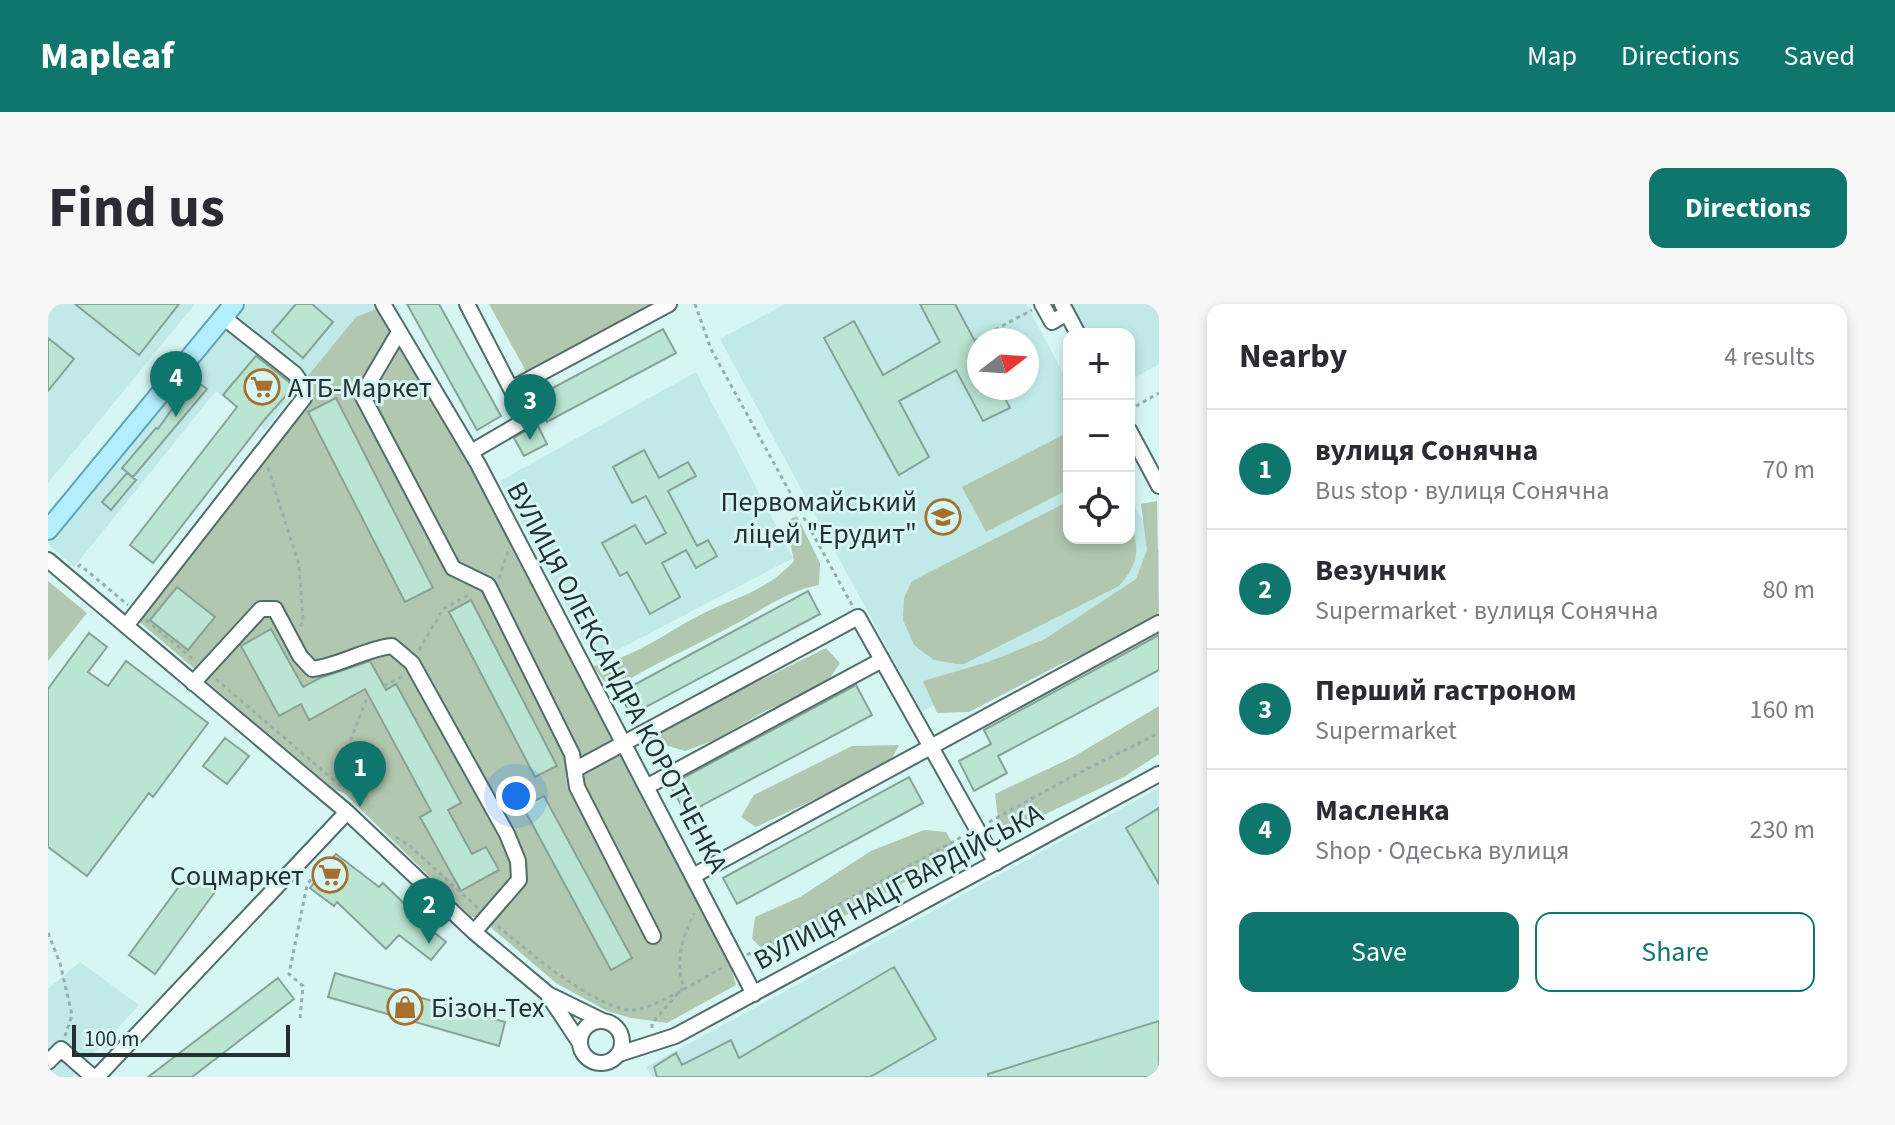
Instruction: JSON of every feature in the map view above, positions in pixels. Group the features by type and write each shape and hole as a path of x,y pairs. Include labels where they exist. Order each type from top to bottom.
{"main road":[{"path":"48,530 228,311"}],"street":[{"name":"ВУЛИЦЯ ОЛЕКСАНДРА КОРОТЧЕНКА","path":"383,304 471,452 754,994"},
{"path":"467,304 526,420 471,452"},
{"path":"511,389 669,304"},
{"path":"1042,304 1052,322 1064,309 1075,328"},
{"path":"126,626 304,398 304,387 295,374 228,311"},
{"path":"399,332 362,395 453,568 488,585 572,754 577,787 653,936"},
{"path":"1135,439 1155,468 1159,486"},
{"path":"48,560 347,812 474,932 548,994 607,1022 657,1040"},
{"path":"193,683 261,609 275,609 300,656 312,669 330,667 375,648 392,646 412,663 507,834 518,861 519,880 474,932"},
{"path":"576,769 858,617 996,863"},
{"path":"693,876 1159,623"},
{"path":"646,787 882,660"},
{"name":"ВУЛИЦЯ НАЦГВАРДІЙСЬКА","path":"617,1056 754,994 1159,774"},
{"path":"48,1062 61,1049 95,1077 347,812"},
{"path":"548,994 580,1043"},
{"path":"599,1077 581,1049 581,1036 588,1025 607,1022 622,1034 615,1075"},
{"path":"590,1060 602,1063 617,1056"}],"path":[{"path":"695,304 711,349 858,617"},
{"path":"998,328 1042,304"},
{"path":"1135,407 1159,393"},
{"path":"264,453 299,565 303,620 293,642"},
{"path":"384,686 405,675 443,609 499,579 514,532"},
{"path":"67,576 80,565 344,789"},
{"path":"328,796 368,695"},
{"path":"385,830 410,846 536,959 609,1005 633,1010 653,1005 1071,777 1159,733"},
{"path":"300,1018 303,986 289,974 307,885 314,875 313,847"},
{"path":"684,987 678,973 682,937 703,895"},
{"path":"48,933 60,963 72,1015 61,1049"},
{"path":"657,1040 652,1023 684,987"}],"shaded area":[{"path":"48,304 195,304 48,483"},
{"path":"247,304 377,304 379,308 356,317 265,430 216,391 74,567 48,544"},
{"name":"Первомайський ліцей \"Ерудит\"","path":"785,304 1026,304 1039,328 967,328 967,400 1039,400 1039,328 1063,373 1063,544 1135,544 1135,506 1159,551 1159,583 922,712 720,339"},
{"path":"1071,304 1159,304 1159,364 1135,378 1135,328 1085,328"},
{"path":"696,372 793,558 595,662 500,481"},
{"path":"1159,788 1159,1077 652,1077 646,1067"},
{"path":"80,962 139,1005 72,1077 48,1077 48,989"}],"green space":[{"path":"489,304 661,304 528,375"},
{"path":"379,308 394,332 359,394 439,549 484,587 582,789 580,772 615,752 624,755 730,964 736,985 667,1023 607,1011 556,983 487,924 521,861 412,663 392,646 314,665 278,607 258,606 197,671 136,619 266,460 308,397 307,377 356,317"},
{"path":"396,345 402,345 468,455 613,739 612,745 582,759 577,757 491,584 457,566 367,394"},
{"path":"1063,435 1063,492 986,532 962,487"},
{"path":"1157,501 1159,615 1112,642 1059,665 969,712 937,713 923,681 988,662 1045,639 1136,579 1147,550 1141,504"},
{"path":"1063,504 1063,544 1135,544 1135,538 1136,554 1134,562 1119,586 964,664 934,660 914,645 903,620 904,598 912,581"},
{"path":"797,516 820,563 819,585 783,597 617,687 603,680 593,666 638,650 704,613 752,592 784,571 794,561 789,537 790,519"},
{"path":"48,581 87,613 48,661"},
{"path":"264,613 274,614 310,672 391,651 411,670 515,863 514,879 479,917 471,917 344,793 335,790 205,680"},
{"path":"826,648 840,663 830,678 802,697 769,709 715,740 685,751 665,745 658,734 690,715"},
{"path":"1159,706 1159,754 1124,777 1033,820 999,826 995,794 1073,757"},
{"path":"899,745 889,764 756,827 741,817 754,795 852,746"},
{"path":"924,830 946,832 955,848 934,866 832,923 768,954 752,939 755,917 800,897 871,851"}],"building":[{"path":"75,304 179,304 139,355"},
{"path":"296,304 312,304 333,322 303,358 272,332"},
{"path":"407,304 439,304 501,416 477,430"},
{"path":"920,304 955,304 968,328 967,391 956,370 899,401 929,457 899,475 824,338 854,321 883,375 940,342"},
{"path":"663,329 676,353 547,422 534,398"},
{"path":"48,338 74,359 48,391"},
{"path":"256,356 293,388 265,419 153,563 130,545 237,407 223,395"},
{"path":"193,379 207,389 133,477 122,468 158,429"},
{"path":"336,398 433,588 405,602 308,412"},
{"path":"972,400 1006,400 1010,408 983,421"},
{"path":"537,424 547,444 524,456 514,438"},
{"path":"644,450 659,478 688,462 696,476 668,491 697,546 708,540 717,556 696,568 686,550 662,563 680,597 650,614 627,572 620,576 602,543 635,525 646,544 666,533 646,496 632,503 613,467"},
{"path":"127,473 136,480 111,510 102,502"},
{"path":"177,587 215,617 188,650 150,620"},
{"path":"808,591 820,614 631,715 619,693"},
{"path":"471,600 557,766 535,777 449,612"},
{"path":"271,629 303,687 370,661 386,690 396,684 461,803 448,810 472,854 486,847 499,870 461,891 420,817 431,811 365,689 309,720 301,704 279,716 241,646"},
{"path":"89,633 107,647 88,672 108,686 126,661 208,723 153,797 149,793 87,876 48,847 48,689"},
{"path":"1159,635 1159,670 998,756 1007,773 974,791 959,761 991,744 984,730"},
{"path":"856,685 872,715 686,814 670,785"},
{"path":"225,738 249,756 227,784 203,766"},
{"path":"909,777 923,803 737,904 723,878"},
{"path":"544,796 632,958 611,970 523,807"},
{"path":"1159,808 1159,884 1126,828"},
{"path":"336,854 379,887 383,883 416,918 446,942 431,960 399,935 386,949 337,902 334,906 310,888"},
{"path":"191,870 217,889 155,974 129,955"},
{"path":"894,967 936,1039 870,1077 657,1077 654,1067 676,1053 682,1065 731,1040 739,1058"},
{"path":"335,973 505,1022 499,1046 328,997"},
{"path":"278,978 294,999 192,1077 148,1077"},
{"path":"1159,1021 1159,1077 988,1077 988,1074"}],"place":[{"name":"АТБ-Маркет","path":"262,387"},
{"name":"Масленка","path":"176,417"},
{"name":"Перший гастроном","path":"530,440"},
{"name":"Первомайський ліцей \"Ерудит\"","path":"943,517"},
{"name":"вулиця Сонячна","path":"360,807"},
{"name":"Соцмаркет","path":"330,875"},
{"name":"Везунчик","path":"429,944"},
{"name":"Бізон-Тех","path":"405,1007"}]}
